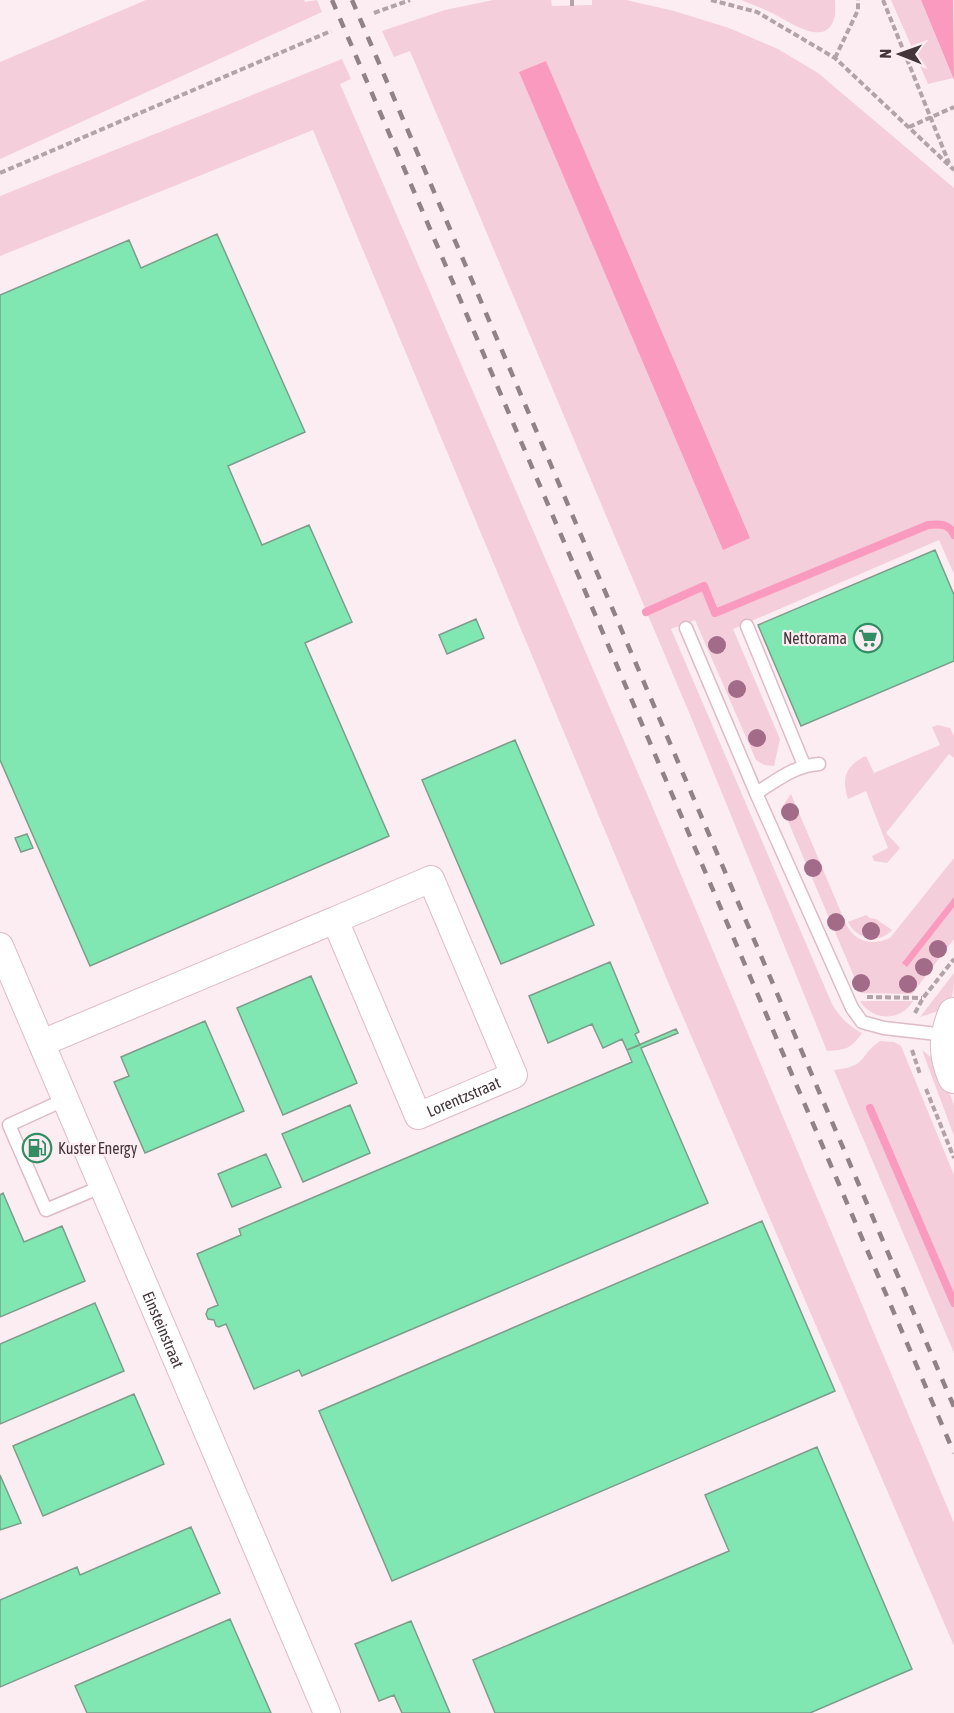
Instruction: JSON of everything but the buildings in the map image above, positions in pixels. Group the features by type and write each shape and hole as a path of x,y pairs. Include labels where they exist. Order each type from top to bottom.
{"street":[{"name":"Lorentzstraat","path":"42,1043 431,879 514,1075 418,1116 335,920"},
{"name":"Einsteinstraat","path":"0,946 327,1713"},
{"path":"950,1024 947,1053 954,1077"}],"lane":[{"path":"747,626 804,765"},
{"path":"686,628 756,793 847,997 862,1022 884,1028 950,1024"},
{"path":"756,793 804,765 819,764"},
{"path":"66,1099 9,1125 46,1210 103,1186"}],"path":[{"path":"374,13 410,0"},
{"path":"711,0 757,12 836,58 952,168"},
{"path":"836,58 858,10 858,0"},
{"path":"883,0 952,168"},
{"path":"0,173 330,31"},
{"path":"909,127 954,107"},
{"path":"847,997 923,998"}],"shaded area":[{"path":"146,0 304,0 305,2 317,0 322,12 0,159 0,62"},
{"path":"493,0 551,0 552,6 592,5 592,0 626,0 674,11 729,28 778,49 818,73 954,188 954,574 939,540 733,629 780,739 774,766 764,765 756,760 695,620 671,629 832,1004 845,1021 862,1033 851,1045 843,1049 827,1051 691,717 410,51 394,57 382,31 445,10"},
{"path":"741,0 835,0 835,15 829,28 823,32 814,32"},
{"path":"891,0 921,0 953,78 928,84"},
{"path":"921,0 953,0 954,80"},
{"path":"342,59 351,79 340,84 650,801 954,1523 954,1646 668,982 313,130 0,256 0,196"},
{"path":"546,61 750,538 723,550 519,72"},
{"path":"938,725 950,728 954,736 954,758 949,754 886,833 900,848 887,863 874,861 872,856 888,848 866,791 848,799 845,785 847,773 854,764 866,756 874,773 940,745 932,727"},
{"path":"791,794 846,924 854,935 865,941 877,942 890,938 954,858 954,939 912,994 861,993 782,807"},
{"path":"954,897 954,907 907,967 902,963"},
{"path":"866,915 892,930 887,935 874,939 856,933 848,922"},
{"path":"954,973 953,992 949,1003 938,1011 920,1017"},
{"path":"860,1001 913,1001 901,1013 886,1016 865,1008"},
{"path":"880,1041 894,1042 901,1046 954,1175 954,1353 834,1070 858,1063"},
{"path":"922,1050 938,1063 954,1105 954,1136"}],"waterway":[{"path":"646,612 704,586 715,613 928,525 946,526 954,535"},
{"path":"870,1108 954,1303"}],"railway":[{"path":"332,0 954,1453"},
{"path":"352,0 954,1407"}],"place":[{"name":"Nettorama","path":"868,638"},
{"name":"Kuster Energy","path":"37,1148"}]}
